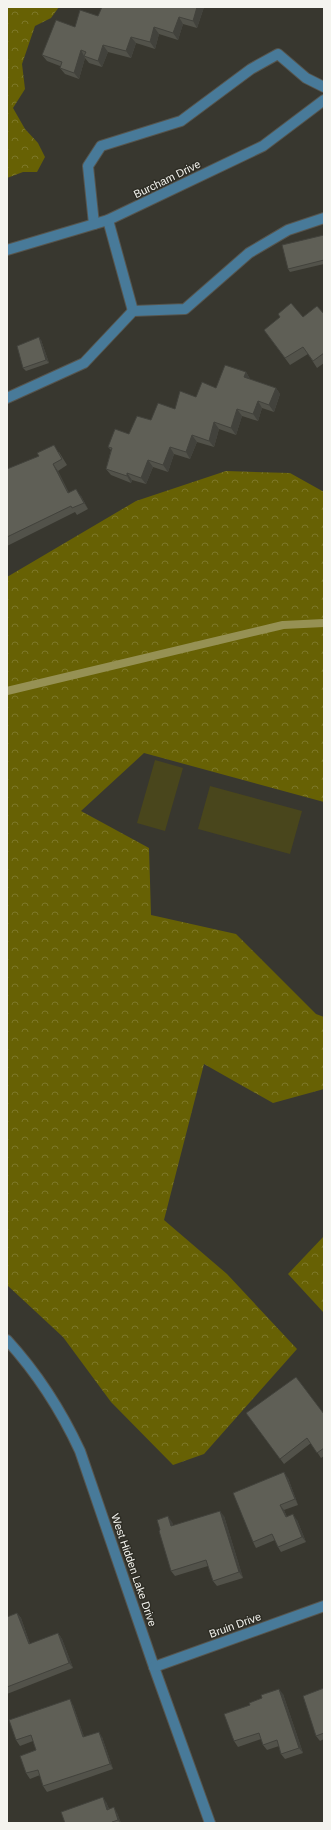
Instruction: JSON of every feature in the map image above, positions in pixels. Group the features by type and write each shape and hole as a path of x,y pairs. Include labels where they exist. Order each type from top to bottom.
{"street":[{"path":"94,224 88,166 101,146 181,121 251,70 278,54 306,78 324,87"},
{"name":"Burcham Drive","path":"7,250 108,220 263,146 324,100"},
{"path":"7,398 84,364 133,311 185,309 249,253 288,230 324,218"},
{"path":"108,220 133,311"},
{"name":"West Hidden Lake Drive","path":"7,1340 25,1360 46,1389 65,1419 80,1451 154,1667 210,1823"},
{"name":"Bruin Drive","path":"154,1667 324,1606"}],"green space":[{"path":"7,7 59,7 51,18 35,26 22,64 25,89 13,108 25,129 38,143 45,157 37,172 23,172 7,178"},
{"path":"226,471 290,473 324,492 324,802 144,753 81,811 149,848 151,915 236,934 316,1014 324,1017 324,1089 273,1103 204,1064 164,1220 227,1274 297,1349 204,1454 173,1465 111,1402 63,1337 7,1285 7,577 136,501"},
{"path":"324,1236 324,1313 288,1274"}],"shaded area":[{"path":"155,760 183,768 165,831 137,823"},
{"path":"210,786 302,811 290,854 198,829"}],"building":[{"path":"102,7 197,7 193,21 179,17 173,33 154,27 150,42 131,37 126,51 103,45 98,61 84,56 86,52 81,50 74,73 60,68 62,62 42,55 56,20 75,27 80,10 98,16"},
{"path":"324,235 324,260 288,269 282,245"},
{"path":"291,303 303,317 317,306 324,314 324,353 313,361 303,347 285,358 264,330 280,317 278,314"},
{"path":"39,337 46,360 23,368 17,346"},
{"path":"225,365 246,372 244,377 276,388 269,405 258,401 253,414 237,409 231,428 214,422 209,441 192,435 186,452 170,447 163,465 148,460 141,478 127,473 127,476 106,469 112,448 108,447 115,429 129,434 137,416 151,420 158,403 175,409 180,391 196,397 202,382 216,388"},
{"path":"54,445 62,459 53,464 68,493 76,489 84,503 72,508 71,506 7,537 7,469 39,456 37,453"},
{"path":"296,1377 324,1414 324,1448 317,1453 307,1438 280,1459 246,1413"},
{"path":"284,1472 295,1499 280,1505 286,1517 293,1514 302,1537 278,1547 272,1534 253,1542 233,1493"},
{"path":"220,1511 239,1572 213,1581 206,1560 171,1571 157,1520 168,1516 171,1526"},
{"path":"17,1613 29,1644 58,1633 69,1663 7,1687 7,1617"},
{"path":"324,1688 324,1733 316,1736 303,1696"},
{"path":"279,1689 299,1748 281,1754 277,1740 263,1745 259,1733 234,1741 224,1714 250,1705 249,1703 262,1698 261,1695"},
{"path":"70,1699 83,1737 99,1732 110,1764 43,1786 38,1770 26,1773 20,1756 36,1750 31,1735 16,1740 9,1720"},
{"path":"103,1797 107,1810 114,1807 118,1820 112,1823 65,1823 61,1812"}],"waterway":[{"path":"7,691 283,625 324,623"}]}
